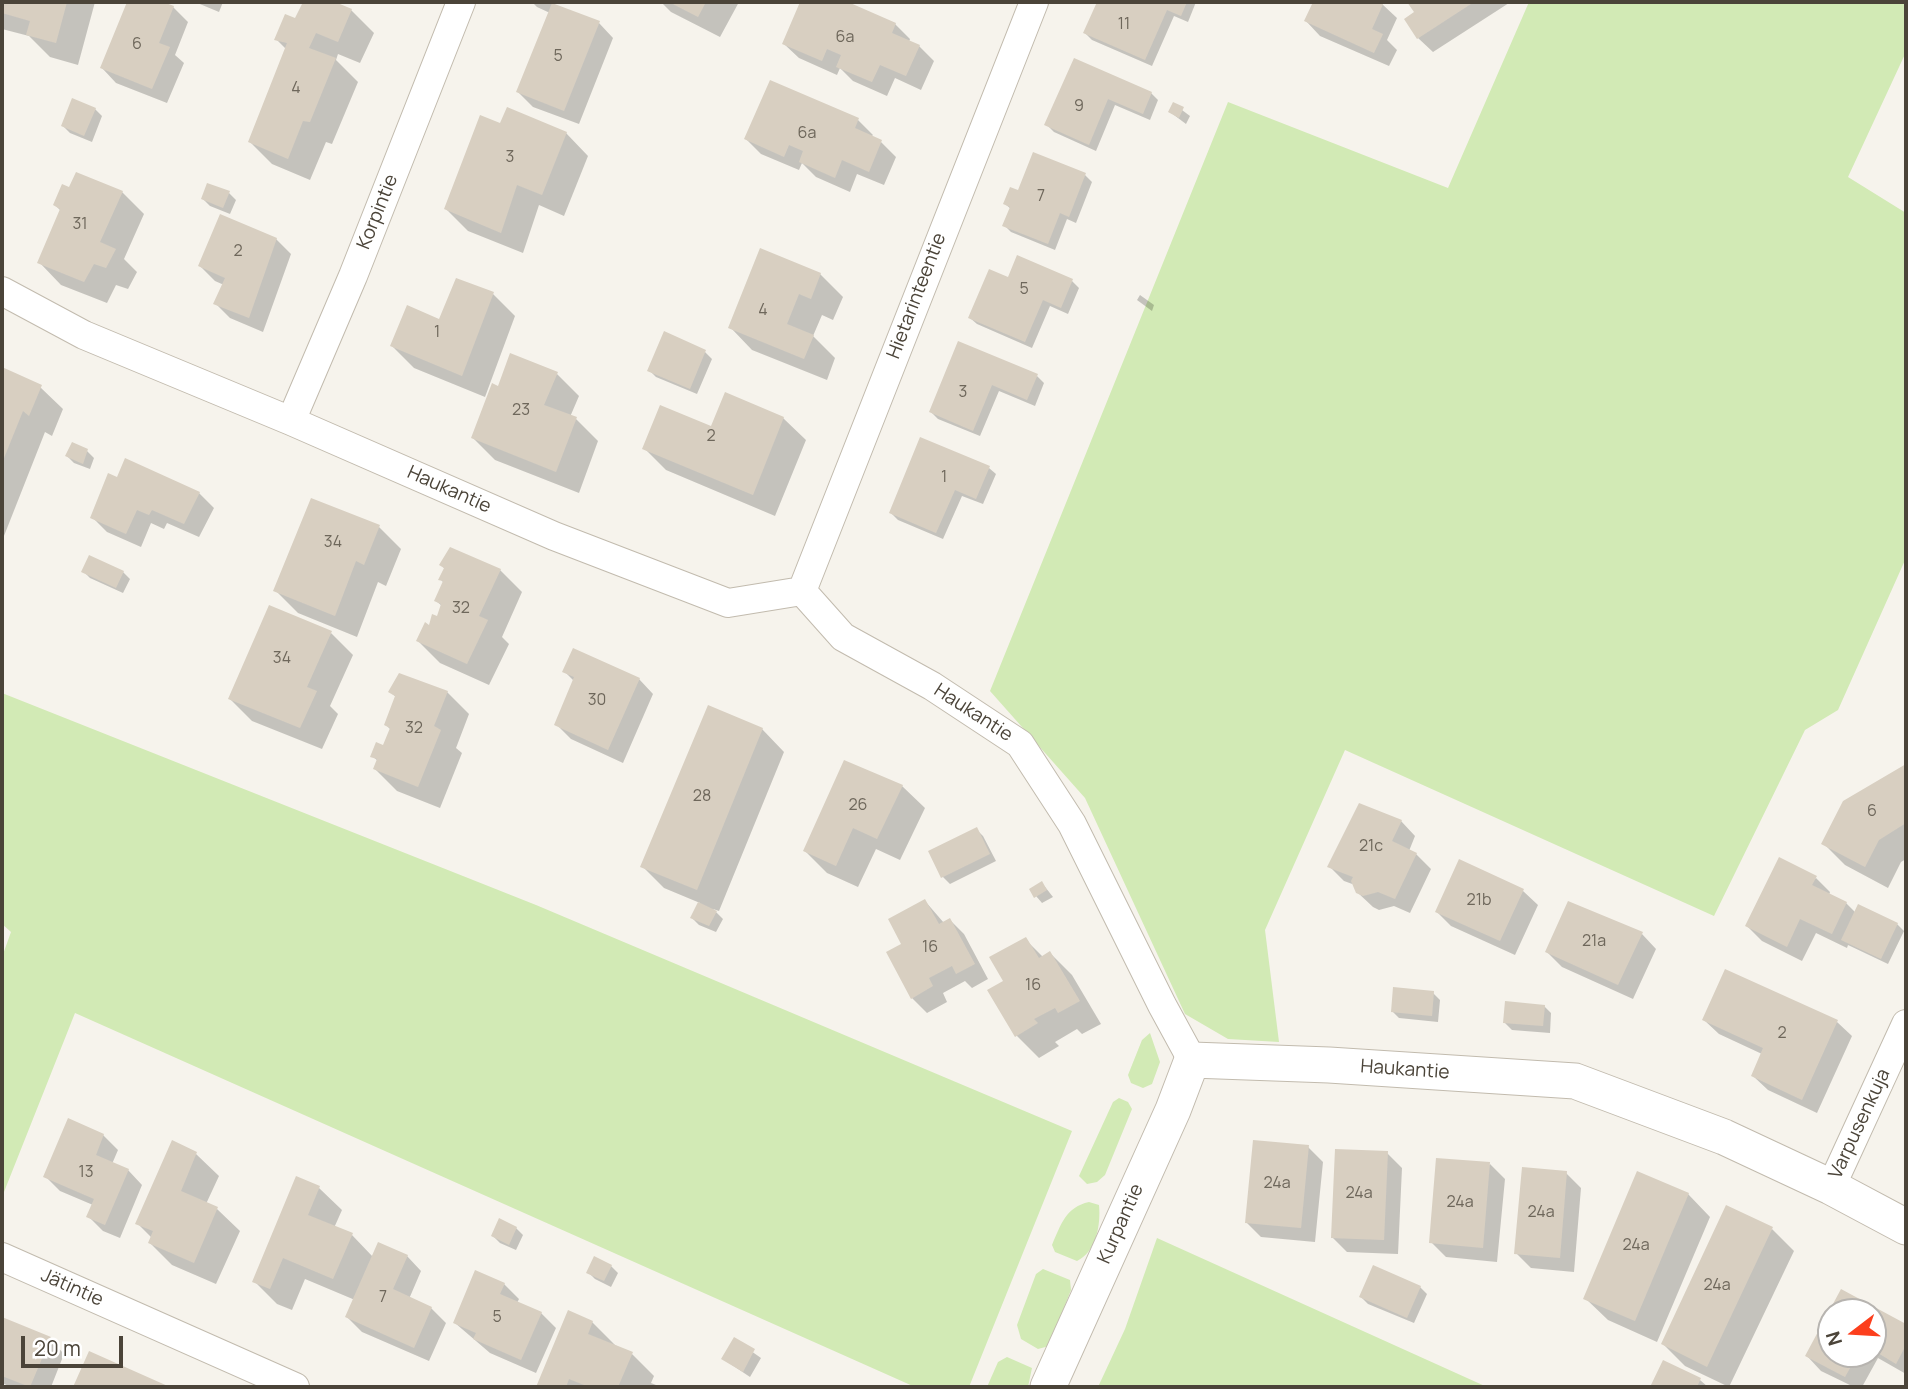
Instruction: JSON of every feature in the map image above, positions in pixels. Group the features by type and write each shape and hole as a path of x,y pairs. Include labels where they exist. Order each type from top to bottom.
{"street":[{"name":"Hietarinteentie","path":"802,591 1034,2"},
{"name":"Korpintie","path":"291,421 353,276 455,4"},
{"name":"Haukantie","path":"2,291 84,335 291,421 554,536 728,603 802,591 843,637 932,686 1020,744 1072,824 1192,1060 1329,1065 1575,1081 1724,1137 1831,1187 1906,1227"},
{"name":"Varpusenkuja","path":"1831,1187 1906,1024"},
{"name":"Kurpantie","path":"1048,1387 1192,1060"},
{"name":"Jätintie","path":"2,1257 295,1387"}],"green space":[{"path":"1529,2 1906,2 1906,52 1848,177 1906,213 1906,558 1838,710 1805,730 1714,916 1345,750 1265,930 1279,1042 1228,1039 1185,1014 1085,798 990,691 1228,102 1448,188"},
{"path":"2,693 536,905 1072,1131 969,1387 915,1387 75,1013 2,1197 2,957 11,932 2,924"},
{"path":"1150,1033 1160,1062 1152,1084 1143,1088 1131,1083 1128,1075 1142,1040"},
{"path":"1119,1098 1128,1102 1132,1109 1105,1175 1097,1182 1087,1184 1079,1176 1113,1102"},
{"path":"1089,1202 1099,1205 1099,1213 1096,1237 1089,1251 1077,1261 1055,1252 1052,1245 1065,1218 1081,1204"},
{"path":"1157,1238 1487,1387 1098,1387 1125,1329"},
{"path":"1043,1269 1070,1280 1071,1290 1049,1346 1038,1349 1021,1339 1017,1325 1036,1274"},
{"path":"1007,1357 1032,1368 1028,1387 987,1387 998,1362"}],"building":[{"path":"2,2 67,2 56,43 26,35 30,21 2,13"},
{"path":"127,2 163,2 174,6 159,43 170,47 152,89 100,68"},
{"path":"303,2 335,2 352,9 338,42 316,33 309,48 336,58 310,122 303,121 288,159 248,142 287,43 274,40 285,14 295,18"},
{"path":"669,2 706,2 698,17"},
{"path":"800,2 848,2 896,23 892,33 920,45 906,76 880,65 872,82 836,67 841,55 827,49 822,61 782,44"},
{"path":"1097,2 1187,2 1181,16 1167,10 1145,60 1083,33"},
{"path":"1313,2 1384,2 1372,29 1383,34 1374,53 1304,21"},
{"path":"1407,2 1474,2 1417,39 1404,19 1414,12"},
{"path":"552,3 600,21 564,111 516,92"},
{"path":"1074,58 1152,92 1143,114 1108,99 1089,145 1044,125"},
{"path":"770,80 859,118 855,128 882,140 869,172 842,160 835,178 799,162 803,151 789,145 784,157 744,139"},
{"path":"72,98 96,108 84,136 61,126"},
{"path":"1173,102 1184,107 1179,118 1168,112"},
{"path":"507,107 567,132 542,195 517,185 501,233 444,209 480,115 500,123"},
{"path":"1033,152 1086,173 1069,217 1060,213 1048,244 1002,226 1010,207 1003,204 1010,187 1018,190"},
{"path":"76,172 123,191 100,242 116,249 106,268 94,264 84,282 37,263 60,209 53,205 62,184 69,187"},
{"path":"207,183 230,191 223,208 201,199"},
{"path":"220,214 277,238 249,318 213,304 225,278 198,266"},
{"path":"760,248 821,273 811,299 799,294 787,324 814,335 804,359 728,328"},
{"path":"1017,255 1073,279 1061,308 1043,300 1025,342 968,318 989,269 1008,277"},
{"path":"456,278 494,292 462,376 390,346 407,305 439,319"},
{"path":"664,331 706,350 690,389 647,371"},
{"path":"958,341 1038,374 1027,400 992,385 973,431 929,412"},
{"path":"510,353 558,372 544,405 577,417 556,472 471,438 492,383 498,386"},
{"path":"2,367 42,385 29,416 23,411 2,463"},
{"path":"725,392 784,417 753,495 642,449 660,405 711,426"},
{"path":"920,437 990,466 976,499 955,490 936,533 889,513"},
{"path":"72,442 88,449 83,464 65,456"},
{"path":"125,458 200,492 184,524 152,510 149,515 137,510 126,534 90,518 108,473 117,477"},
{"path":"311,498 380,525 364,565 356,561 335,616 273,591"},
{"path":"450,547 501,569 479,616 488,620 467,664 416,641 425,622 429,625 432,614 437,616 441,604 434,601 443,581 438,580 444,568 439,565"},
{"path":"89,555 124,571 116,588 81,572"},
{"path":"269,605 332,631 307,687 317,691 300,728 228,699"},
{"path":"573,648 640,678 608,750 554,725 574,677 562,672"},
{"path":"399,673 448,691 434,726 441,730 418,787 373,769 377,759 370,757 376,742 383,745 390,728 384,725 395,696 388,692"},
{"path":"708,705 763,728 697,890 640,867"},
{"path":"844,760 903,785 877,839 853,828 836,866 803,851"},
{"path":"1906,764 1906,823 1879,840 1865,867 1821,844 1843,801"},
{"path":"1359,803 1402,820 1392,841 1417,853 1395,899 1378,892 1363,896 1356,893 1351,881 1353,877 1327,867"},
{"path":"977,827 990,854 941,878 928,851"},
{"path":"1779,857 1817,876 1812,885 1847,902 1832,934 1800,919 1787,947 1745,926"},
{"path":"1459,859 1524,889 1500,941 1435,912"},
{"path":"1042,881 1047,890 1034,898 1029,889"},
{"path":"925,899 939,924 950,918 975,964 956,974 952,966 929,978 933,986 911,999 886,952 901,944 888,919"},
{"path":"1568,901 1643,932 1618,985 1545,952"},
{"path":"698,902 717,911 709,926 690,918"},
{"path":"1858,904 1898,923 1881,959 1841,940"},
{"path":"1026,937 1039,958 1050,951 1080,1001 1058,1013 1055,1008 1034,1019 1038,1023 1015,1037 987,990 1003,981 989,957"},
{"path":"1725,969 1838,1020 1802,1100 1751,1076 1763,1048 1702,1020"},
{"path":"1393,987 1434,991 1432,1016 1391,1012"},
{"path":"1505,1001 1545,1005 1543,1026 1503,1023"},
{"path":"68,1118 104,1134 96,1155 129,1169 105,1225 86,1217 94,1199 43,1177"},
{"path":"172,1140 197,1152 181,1191 218,1207 194,1263 148,1243 153,1231 135,1224"},
{"path":"1253,1140 1309,1145 1301,1228 1245,1223"},
{"path":"1335,1149 1388,1151 1384,1240 1331,1238"},
{"path":"1436,1158 1490,1162 1483,1248 1429,1243"},
{"path":"1522,1167 1567,1171 1560,1258 1514,1254"},
{"path":"1637,1171 1689,1193 1635,1321 1583,1299"},
{"path":"296,1176 320,1186 308,1215 353,1233 333,1279 283,1258 270,1289 252,1282"},
{"path":"1726,1205 1773,1227 1707,1367 1661,1344"},
{"path":"499,1218 517,1227 509,1245 491,1236"},
{"path":"378,1242 408,1255 393,1289 432,1307 414,1348 345,1317"},
{"path":"594,1256 612,1265 604,1281 586,1273"},
{"path":"1373,1265 1421,1286 1407,1318 1359,1297"},
{"path":"475,1270 505,1283 500,1294 542,1312 521,1360 473,1339 476,1333 453,1323"},
{"path":"1841,1289 1858,1298 1836,1298"},
{"path":"568,1310 593,1321 588,1334 633,1352 618,1387 589,1387 569,1379 566,1387 536,1387"},
{"path":"1887,1314 1906,1324 1906,1345 1896,1364 1887,1359"},
{"path":"2,1317 51,1337 30,1387 2,1376"},
{"path":"1817,1334 1817,1362 1805,1356"},
{"path":"734,1337 755,1349 743,1372 721,1359"},
{"path":"89,1351 170,1387 73,1387"},
{"path":"1663,1360 1701,1378 1697,1387 1650,1387"},
{"path":"1828,1368 1850,1368 1845,1377"}]}
